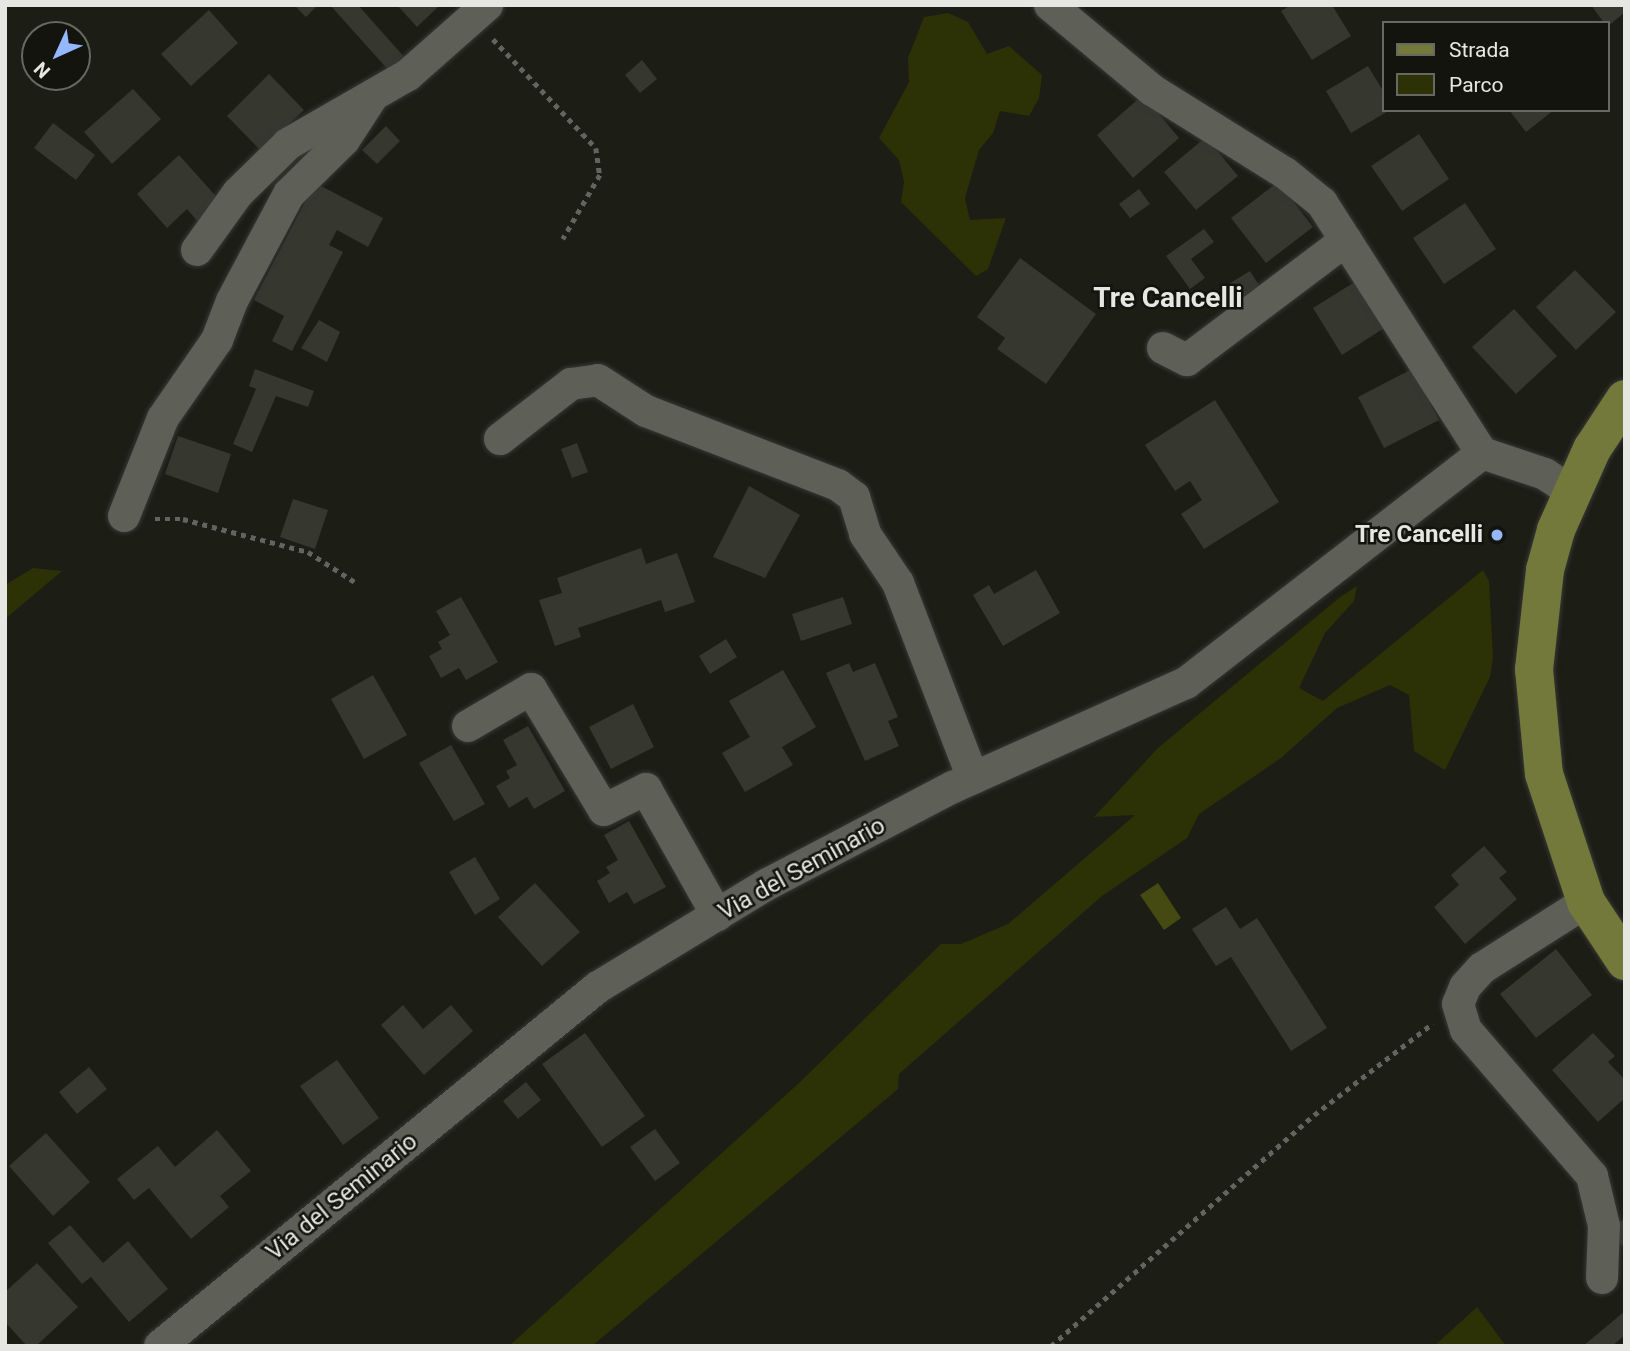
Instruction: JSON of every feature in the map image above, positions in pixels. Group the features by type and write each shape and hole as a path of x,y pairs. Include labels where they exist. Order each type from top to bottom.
{"main road":[{"path":"1625,399 1570,491 1545,570 1534,669 1544,774 1586,902 1625,961"}],"street":[{"path":"1050,5 1152,90 1285,173 1322,203 1482,453 1545,474 1570,491"},
{"path":"197,250 238,193 288,144 408,75 480,11"},
{"path":"124,516 163,418 217,340 232,301 289,194 344,140 372,97"},
{"path":"1163,348 1187,360 1346,240"},
{"path":"500,439 571,384 598,380 646,411 838,485 854,497 865,534 898,583 973,778"},
{"name":"Via del Seminario","path":"160,1346 598,987 717,915 973,778 1186,683 1482,453"},
{"path":"468,726 531,689 604,810 646,789 717,915"},
{"path":"1586,902 1482,968 1458,1004 1466,1030 1592,1176 1604,1226 1602,1278"}],"path":[{"path":"480,11 596,148 600,175 563,239"},
{"path":"124,516 126,527 160,517 183,519 308,552 355,582"},
{"path":"1051,1346 1314,1115 1458,1004"}],"green space":[{"path":"948,13 968,22 987,54 1009,46 1042,75 1039,98 1029,116 1000,111 993,133 979,150 965,198 970,220 1006,218 988,269 976,276 901,202 904,182 899,160 879,138 909,82 908,58 924,17"},
{"path":"33,568 62,571 5,619 5,585"},
{"path":"1483,570 1489,581 1493,657 1490,677 1445,770 1414,751 1409,695 1390,685 1337,708 1281,758 1199,814 1187,838 1102,896 899,1074 898,1089 592,1346 509,1346 799,1083 941,944 961,944 1008,924 1135,815 1094,817 1158,748 1339,598 1357,586 1354,601 1325,633 1299,688 1323,701"},
{"path":"1477,1307 1506,1346 1434,1346"}],"shaded area":[{"path":"1158,883 1181,918 1164,930 1140,895"}],"building":[{"path":"294,5 318,5 306,17"},
{"path":"330,5 358,5 406,59 391,73"},
{"path":"397,5 440,5 417,27"},
{"path":"1291,5 1332,5 1351,36 1312,60 1281,11"},
{"path":"1591,5 1625,5 1625,12 1609,25 1609,21 1603,21"},
{"path":"209,10 238,43 191,86 161,54"},
{"path":"642,60 657,79 640,93 625,75"},
{"path":"1368,66 1382,89 1382,112 1387,112 1351,133 1326,91"},
{"path":"269,74 304,110 261,151 227,116"},
{"path":"133,89 161,119 112,164 84,132"},
{"path":"1143,95 1179,138 1133,178 1097,135"},
{"path":"1511,112 1551,112 1526,132"},
{"path":"53,123 95,155 76,180 34,148"},
{"path":"386,126 400,141 377,164 362,150"},
{"path":"1419,134 1449,179 1402,211 1371,166"},
{"path":"1206,137 1238,176 1196,210 1164,172"},
{"path":"179,155 222,203 200,224 187,209 167,228 137,194"},
{"path":"1278,182 1313,227 1266,263 1231,218"},
{"path":"315,183 383,218 368,247 337,230 329,245 343,252 292,351 272,341 284,316 254,300"},
{"path":"1139,189 1150,204 1130,218 1119,204"},
{"path":"1465,203 1496,249 1444,284 1413,238"},
{"path":"1204,229 1214,242 1191,259 1205,278 1190,289 1166,256"},
{"path":"1020,258 1096,314 1046,384 997,349 1005,338 977,317"},
{"path":"1575,270 1616,312 1576,350 1536,307"},
{"path":"1250,271 1262,290 1239,304 1227,285"},
{"path":"1358,280 1386,327 1342,355 1313,308"},
{"path":"1514,309 1557,356 1516,394 1472,347"},
{"path":"319,320 340,332 327,362 301,348"},
{"path":"255,369 314,391 308,407 276,396 252,452 233,444 256,389 249,386"},
{"path":"1412,369 1439,420 1384,448 1358,397"},
{"path":"1215,400 1279,502 1204,549 1181,514 1202,500 1190,481 1175,491 1145,445"},
{"path":"178,436 231,454 218,493 165,474"},
{"path":"577,443 588,472 572,478 561,449"},
{"path":"749,486 800,515 765,578 713,557"},
{"path":"293,499 328,510 315,549 280,537"},
{"path":"641,548 646,564 677,553 695,602 665,612 661,600 578,628 581,637 555,646 539,600 562,593 557,578"},
{"path":"1036,570 1060,613 1003,646 973,595 989,585 994,594"},
{"path":"461,597 498,662 466,680 459,668 441,678 429,656 442,649 438,642 450,635 436,611"},
{"path":"843,597 852,624 801,641 792,614"},
{"path":"726,639 737,657 710,674 699,656"},
{"path":"849,663 853,672 875,663 898,717 888,721 899,746 865,761 826,673"},
{"path":"783,670 816,727 782,747 793,765 745,792 722,753 750,737 729,701"},
{"path":"373,675 407,735 364,759 331,699"},
{"path":"633,704 654,747 611,769 589,727"},
{"path":"528,726 565,791 534,809 527,797 509,808 496,786 510,778 506,771 517,765 503,740"},
{"path":"451,745 485,804 454,821 419,763"},
{"path":"629,821 666,887 634,904 627,892 609,903 597,881 610,873 606,867 618,860 604,835"},
{"path":"1484,846 1507,872 1499,878 1517,899 1465,944 1434,907 1459,885 1451,875"},
{"path":"475,857 500,899 475,915 449,872"},
{"path":"535,883 580,932 542,966 498,917"},
{"path":"1226,907 1240,929 1257,918 1327,1028 1291,1051 1231,957 1216,966 1192,929"},
{"path":"1556,949 1592,995 1536,1038 1500,994"},
{"path":"403,1005 423,1029 451,1005 473,1031 424,1075 381,1025"},
{"path":"585,1033 645,1116 602,1147 542,1064"},
{"path":"1593,1033 1615,1056 1608,1062 1625,1080 1625,1098 1598,1122 1552,1070"},
{"path":"337,1060 379,1118 343,1145 300,1086"},
{"path":"89,1067 107,1089 77,1114 59,1092"},
{"path":"526,1082 541,1100 518,1119 503,1101"},
{"path":"655,1129 680,1163 655,1181 630,1147"},
{"path":"217,1130 251,1171 220,1196 229,1207 191,1239 149,1188 134,1200 117,1179 158,1146 175,1167"},
{"path":"46,1133 90,1182 53,1216 9,1166"},
{"path":"1625,1218 1625,1249 1609,1231"},
{"path":"70,1225 103,1263 128,1241 168,1289 129,1322 91,1277 82,1284 48,1243"},
{"path":"37,1263 78,1307 36,1346 27,1346 5,1322 5,1292"},
{"path":"1625,1311 1625,1335 1612,1346 1583,1346"}],"place":[{"name":"Tre Cancelli","path":"1497,535"}],"district":[{"name":"Tre Cancelli","path":"1168,298"}]}
